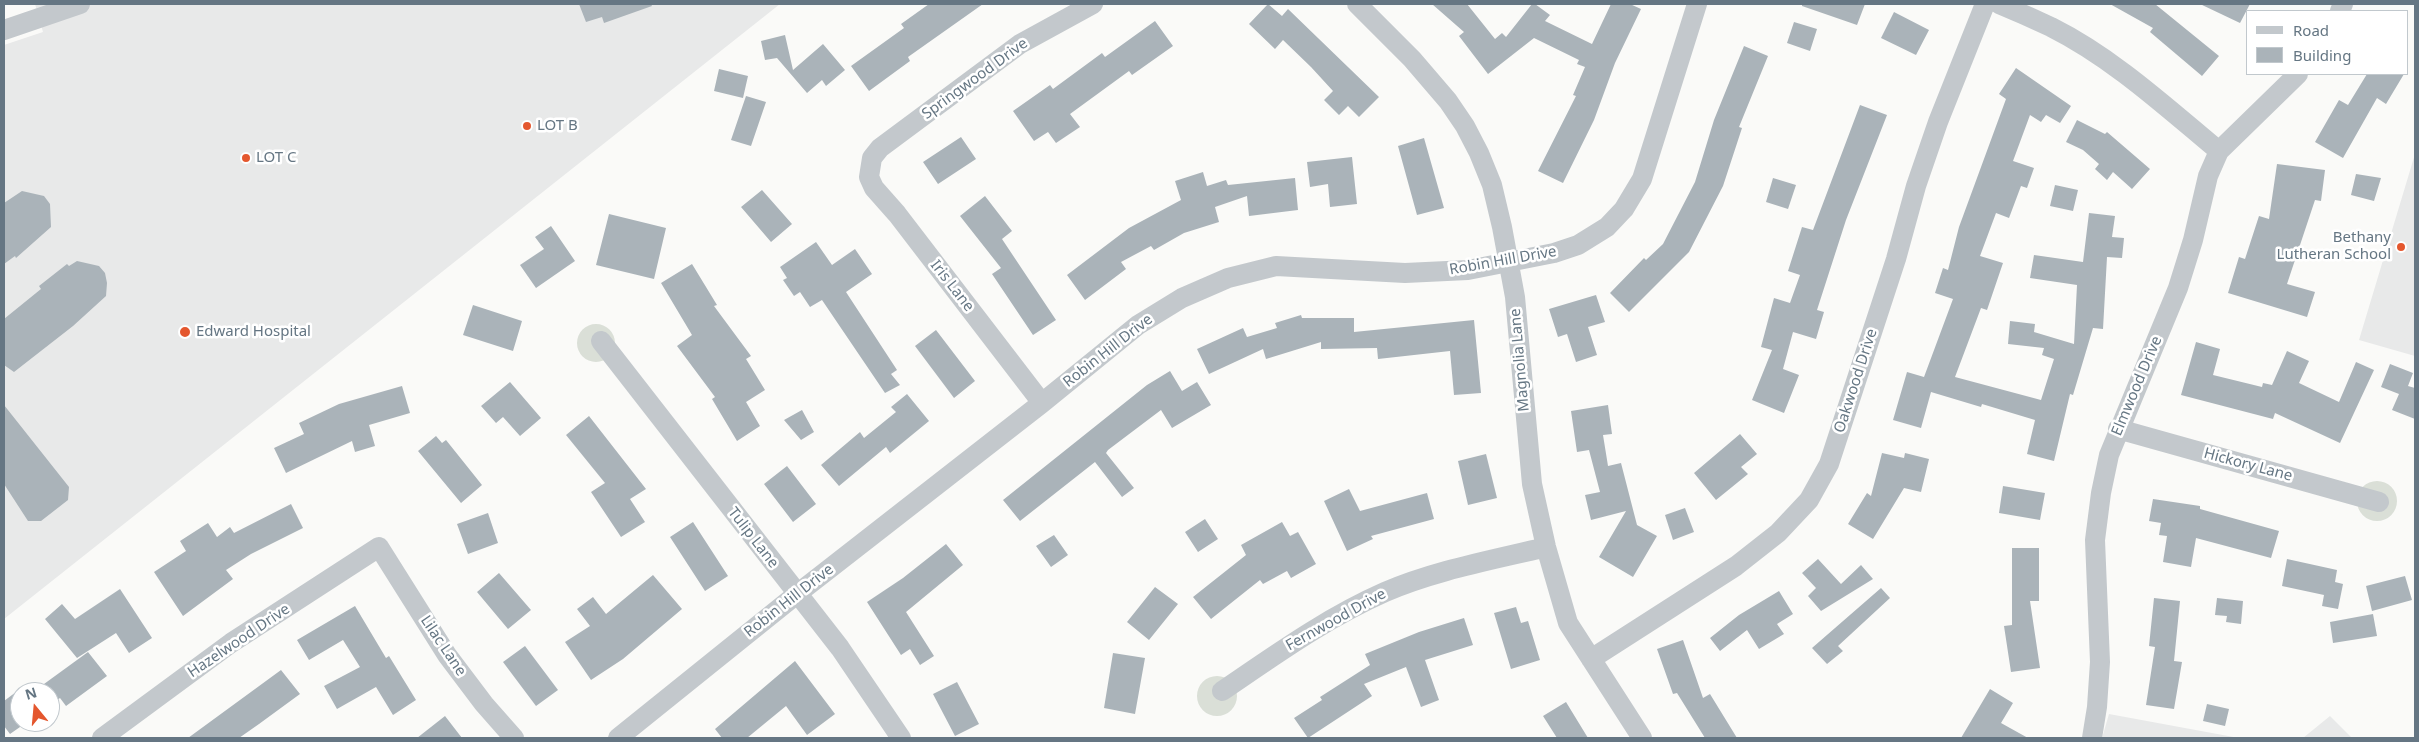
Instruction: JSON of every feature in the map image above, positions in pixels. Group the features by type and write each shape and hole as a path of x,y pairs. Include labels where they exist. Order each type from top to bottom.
{"street":[{"path":"4,30 80,4"},
{"name":"Springwood Drive","path":"869,168 872,158 891,138 1020,44 1093,4"},
{"name":"Magnolia Lane","path":"1357,4 1412,59 1448,101 1465,126 1492,185 1515,297 1532,484 1546,547 1568,623 1642,738"},
{"name":"Robin Hill Drive","path":"618,738 797,594 1042,403 1138,324 1182,298 1208,285 1252,271 1276,266 1404,273 1442,272 1508,262 1554,253 1578,245 1607,226 1624,209 1642,179 1697,4"},
{"name":"Oakwood Drive","path":"1590,659 1736,566 1778,534 1809,500 1829,464 1896,258 1916,186 1938,122 1985,4"},
{"path":"1999,4 2052,27 2093,52 2139,85 2219,152"},
{"name":"Elmwood Drive","path":"2092,738 2097,707 2100,662 2095,540 2101,493 2109,455 2118,429 2178,288 2193,240 2208,176 2219,152 2297,75"},
{"name":"Iris Lane","path":"869,168 869,177 874,188 897,214 1042,403"},
{"name":"Tulip Lane","path":"601,341 840,648 901,738"},
{"name":"Hickory Lane","path":"2118,429 2379,502"},
{"name":"Hazelwood Drive","path":"102,738 231,643 379,547"},
{"name":"Lilac Lane","path":"379,547 447,655 484,704 514,738"},
{"name":"Fernwood Drive","path":"1222,691 1296,641 1348,610 1386,592 1433,575 1546,547"}],"shaded area":[{"name":"Edward Hospital","path":"35,4 780,4 4,619 4,45 43,32"},
{"name":"Bethany Lutheran School","path":"2415,154 2415,356 2359,340"},
{"path":"596,324 610,329 615,343 610,357 596,362 582,357 577,343 582,329"},
{"path":"2373,481 2381,481 2388,484 2394,490 2397,501 2394,512 2388,518 2381,521 2373,521 2366,518 2360,512 2357,505 2357,497 2360,490 2366,484"},
{"path":"1221,676 1228,679 1234,685 1237,696 1236,704 1228,713 1221,716 1213,716 1206,713 1198,704 1197,692 1200,685 1209,677"},
{"path":"2109,714 2239,738 2102,738"},
{"path":"2330,716 2352,738 2303,738"}],"building":[{"path":"579,4 651,4 652,6 604,23 602,17 586,22"},
{"path":"929,4 983,4 908,57 910,61 869,91 851,66 904,28 901,24"},
{"path":"1268,4 1282,16 1288,9 1379,97 1359,117 1348,106 1339,115 1324,100 1333,91 1311,67 1283,40 1275,49 1249,24"},
{"path":"1432,4 1467,4 1495,39 1502,33 1506,37 1532,4 1535,4 1550,15 1545,21 1592,44 1611,4 1630,4 1641,9 1615,63 1594,120 1563,183 1538,171 1576,96 1573,95 1585,67 1577,64 1579,60 1534,38 1488,74 1459,36 1464,32"},
{"path":"1802,4 1865,4 1857,25 1802,6"},
{"path":"2110,4 2155,4 2219,56 2202,76 2150,32 2153,28"},
{"path":"2200,4 2250,4 2240,23"},
{"path":"1894,12 1929,30 1916,55 1881,38"},
{"path":"1155,21 1173,46 1132,75 1129,71 1070,114 1080,127 1056,143 1048,132 1034,141 1013,111 1050,85 1053,89 1102,53 1105,57"},
{"path":"1794,22 1817,29 1810,51 1787,43"},
{"path":"785,35 793,70 823,44 845,70 826,86 822,80 807,93 777,58 765,60 761,41"},
{"path":"1744,46 1768,56 1739,127 1742,128 1723,186 1689,252 1629,312 1610,293 1644,258 1646,260 1663,244 1695,182 1714,120"},
{"path":"2016,68 2071,106 2060,123 2046,115 2041,122 2030,115 2013,161 2034,168 2027,188 2021,186 2009,218 1996,213 1980,256 2003,263 1987,310 1981,308 1955,377 2041,400 2054,359 2042,355 2044,348 2008,344 2010,321 2035,324 2034,332 2074,344 2077,285 2030,278 2034,255 2083,262 2089,213 2115,216 2112,237 2124,238 2122,258 2107,257 2103,329 2093,328 2073,395 2070,394 2054,461 2027,454 2035,420 1982,404 1981,407 1931,392 1921,428 1893,420 1907,372 1924,377 1953,299 1935,293 1943,268 1948,270 1959,227 2006,99 1999,94"},
{"path":"719,69 748,76 743,98 714,91"},
{"path":"2366,75 2403,75 2386,104 2377,98 2343,158 2315,142 2339,100 2348,105"},
{"path":"746,96 766,102 751,146 731,140"},
{"path":"1860,105 1887,115 1846,220 1817,310 1824,312 1816,339 1793,332 1783,369 1799,375 1784,413 1752,400 1772,350 1761,347 1774,298 1790,303 1800,275 1788,271 1802,227 1813,230"},
{"path":"2077,120 2105,134 2107,132 2150,169 2132,189 2113,172 2107,180 2095,169 2099,164 2083,150 2066,142"},
{"path":"961,137 976,159 938,184 923,162"},
{"path":"1424,138 1444,208 1417,215 1398,146"},
{"path":"1352,157 1357,204 1330,207 1328,184 1310,187 1307,162"},
{"path":"2277,164 2325,170 2321,201 2315,200 2287,284 2315,292 2307,317 2228,293 2239,257 2245,259 2259,216 2269,219"},
{"path":"1203,172 1207,186 1226,180 1228,185 1295,178 1298,210 1249,216 1247,196 1215,207 1219,222 1184,233 1154,250 1151,246 1121,262 1126,269 1085,300 1067,275 1129,228 1181,200 1175,181"},
{"path":"2356,174 2381,178 2374,201 2351,195"},
{"path":"1773,178 1796,185 1788,209 1766,202"},
{"path":"2055,185 2078,190 2073,211 2050,206"},
{"path":"762,190 792,224 771,242 741,207"},
{"path":"22,191 44,196 50,204 51,227 16,258 15,256 4,264 4,203"},
{"path":"985,196 1012,231 1002,239 1056,320 1033,335 992,274 1001,268 960,216"},
{"path":"609,214 666,228 654,279 596,265"},
{"path":"551,226 575,261 536,288 520,265 544,249 535,237"},
{"path":"816,242 832,265 855,249 872,274 846,292 897,370 891,374 900,385 885,393 822,300 810,307 800,292 794,296 783,280 787,278 780,267"},
{"path":"77,261 99,266 105,273 107,283 106,296 73,326 14,372 4,365 4,319 41,289 39,286 67,264 69,266"},
{"path":"692,264 717,305 714,306 751,356 746,359 765,390 746,402 760,426 737,441 712,399 715,397 677,346 692,335 661,283"},
{"path":"1596,295 1605,322 1588,327 1597,355 1576,362 1567,334 1558,337 1549,309"},
{"path":"473,305 522,321 513,351 463,335"},
{"path":"1301,315 1302,318 1354,318 1354,332 1474,320 1481,393 1454,395 1450,351 1378,359 1377,348 1321,349 1321,342 1266,359 1263,349 1209,374 1197,349 1243,328 1247,337 1277,328 1275,323"},
{"path":"936,330 975,381 954,398 915,346"},
{"path":"2196,342 2220,349 2213,375 2262,387 2263,383 2272,385 2287,351 2309,361 2299,383 2339,402 2356,362 2374,370 2340,443 2275,413 2273,419 2181,395"},
{"path":"2390,364 2413,373 2408,386 2415,388 2415,419 2392,410 2399,394 2381,387"},
{"path":"1170,371 1182,391 1197,382 1211,405 1172,428 1161,410 1108,450 1106,453 1134,488 1122,497 1095,462 1020,521 1003,500 1147,385"},
{"path":"510,382 541,418 520,436 503,417 496,423 481,406"},
{"path":"402,386 410,413 369,425 375,446 355,452 352,441 286,473 274,448 304,434 299,423 339,404"},
{"path":"907,394 929,421 890,453 886,447 839,486 821,465 860,432 864,438 896,412 891,407"},
{"path":"4,405 69,487 68,500 41,521 28,521 4,484"},
{"path":"1608,405 1612,434 1603,435 1608,466 1621,463 1637,525 1657,536 1633,577 1599,557 1626,511 1591,520 1585,495 1600,492 1589,450 1577,452 1571,411"},
{"path":"802,410 814,432 801,440 784,420"},
{"path":"589,416 646,489 630,499 645,522 621,537 591,492 605,483 566,435"},
{"path":"1740,434 1757,454 1741,467 1748,474 1716,500 1694,473"},
{"path":"436,436 442,443 446,440 482,485 461,503 418,451"},
{"path":"1882,453 1904,458 1905,453 1929,459 1921,492 1904,488 1873,539 1848,524 1867,493 1871,496"},
{"path":"1486,454 1497,498 1468,505 1458,461"},
{"path":"787,466 816,504 793,522 764,484"},
{"path":"2003,486 2045,493 2040,520 1999,513"},
{"path":"1349,489 1360,511 1427,493 1434,519 1371,536 1373,539 1347,551 1324,501"},
{"path":"2153,499 2200,506 2200,509 2279,531 2271,558 2196,538 2191,567 2163,562 2167,536 2159,535 2161,523 2149,521"},
{"path":"291,504 303,528 251,554 226,570 233,579 183,616 154,572 186,551 180,541 208,523 217,537 230,527 234,533"},
{"path":"1685,508 1694,532 1673,540 1665,515"},
{"path":"488,513 498,543 468,554 457,524"},
{"path":"1205,519 1218,539 1198,552 1185,532"},
{"path":"693,522 728,576 705,591 670,537"},
{"path":"1282,522 1290,536 1298,532 1316,564 1291,578 1287,571 1263,584 1260,580 1211,619 1193,597 1246,555 1241,545"},
{"path":"1054,535 1068,555 1051,567 1036,546"},
{"path":"946,544 963,565 906,612 934,656 920,665 910,649 901,655 867,602 903,578"},
{"path":"2012,548 2039,548 2039,601 2030,601 2040,668 2011,672 2004,626 2012,625"},
{"path":"1818,559 1841,584 1861,565 1873,579 1821,611 1808,596 1816,588 1802,573"},
{"path":"2287,559 2337,570 2335,582 2343,584 2338,609 2322,606 2324,595 2282,586"},
{"path":"499,573 531,610 508,629 477,592"},
{"path":"653,575 682,609 623,659 591,680 565,642 590,626 577,609 593,597 606,614"},
{"path":"2405,576 2412,600 2372,611 2366,586"},
{"path":"1155,587 1178,604 1149,640 1127,622"},
{"path":"1881,588 1890,598 1838,646 1843,651 1827,664 1812,648"},
{"path":"120,589 152,638 129,653 116,633 77,658 45,619 62,604 75,619"},
{"path":"1779,591 1793,614 1777,624 1784,634 1759,649 1747,630 1720,651 1710,638 1739,615"},
{"path":"2154,598 2180,601 2174,661 2182,662 2174,709 2146,705 2155,647 2149,646"},
{"path":"2217,598 2243,601 2241,624 2226,622 2227,616 2215,615"},
{"path":"355,606 386,658 389,656 416,700 393,715 376,687 337,709 324,686 360,667 343,640 309,660 297,640"},
{"path":"1516,607 1521,623 1528,621 1540,660 1511,669 1494,613"},
{"path":"2373,614 2377,636 2333,643 2330,622"},
{"path":"1464,618 1473,645 1425,660 1439,700 1421,707 1406,667 1364,684 1372,696 1308,738 1294,718 1322,700 1320,697 1370,665 1365,654 1419,632"},
{"path":"1683,640 1703,698 1710,694 1737,738 1705,738 1677,693 1673,694 1657,649"},
{"path":"525,646 558,690 536,706 503,662"},
{"path":"88,652 107,676 66,706 60,698 60,682 47,682"},
{"path":"1113,653 1145,658 1135,714 1104,708"},
{"path":"795,661 835,714 807,735 786,706 747,738 722,738 715,729"},
{"path":"281,670 300,694 239,738 188,738"},
{"path":"957,682 979,724 955,736 933,694"},
{"path":"1990,689 2013,703 2001,723 2028,738 1961,738"},
{"path":"10,696 10,732 13,732 10,734 4,726 4,701"},
{"path":"1566,702 1588,738 1557,738 1543,716"},
{"path":"2207,704 2229,709 2225,726 2203,721"},
{"path":"445,716 462,738 417,738"}],"place":[{"name":"LOT B","path":"527,126"},
{"name":"LOT C","path":"246,158"},
{"name":"Bethany Lutheran School","path":"2401,247"},
{"name":"Edward Hospital","path":"185,332"}]}
